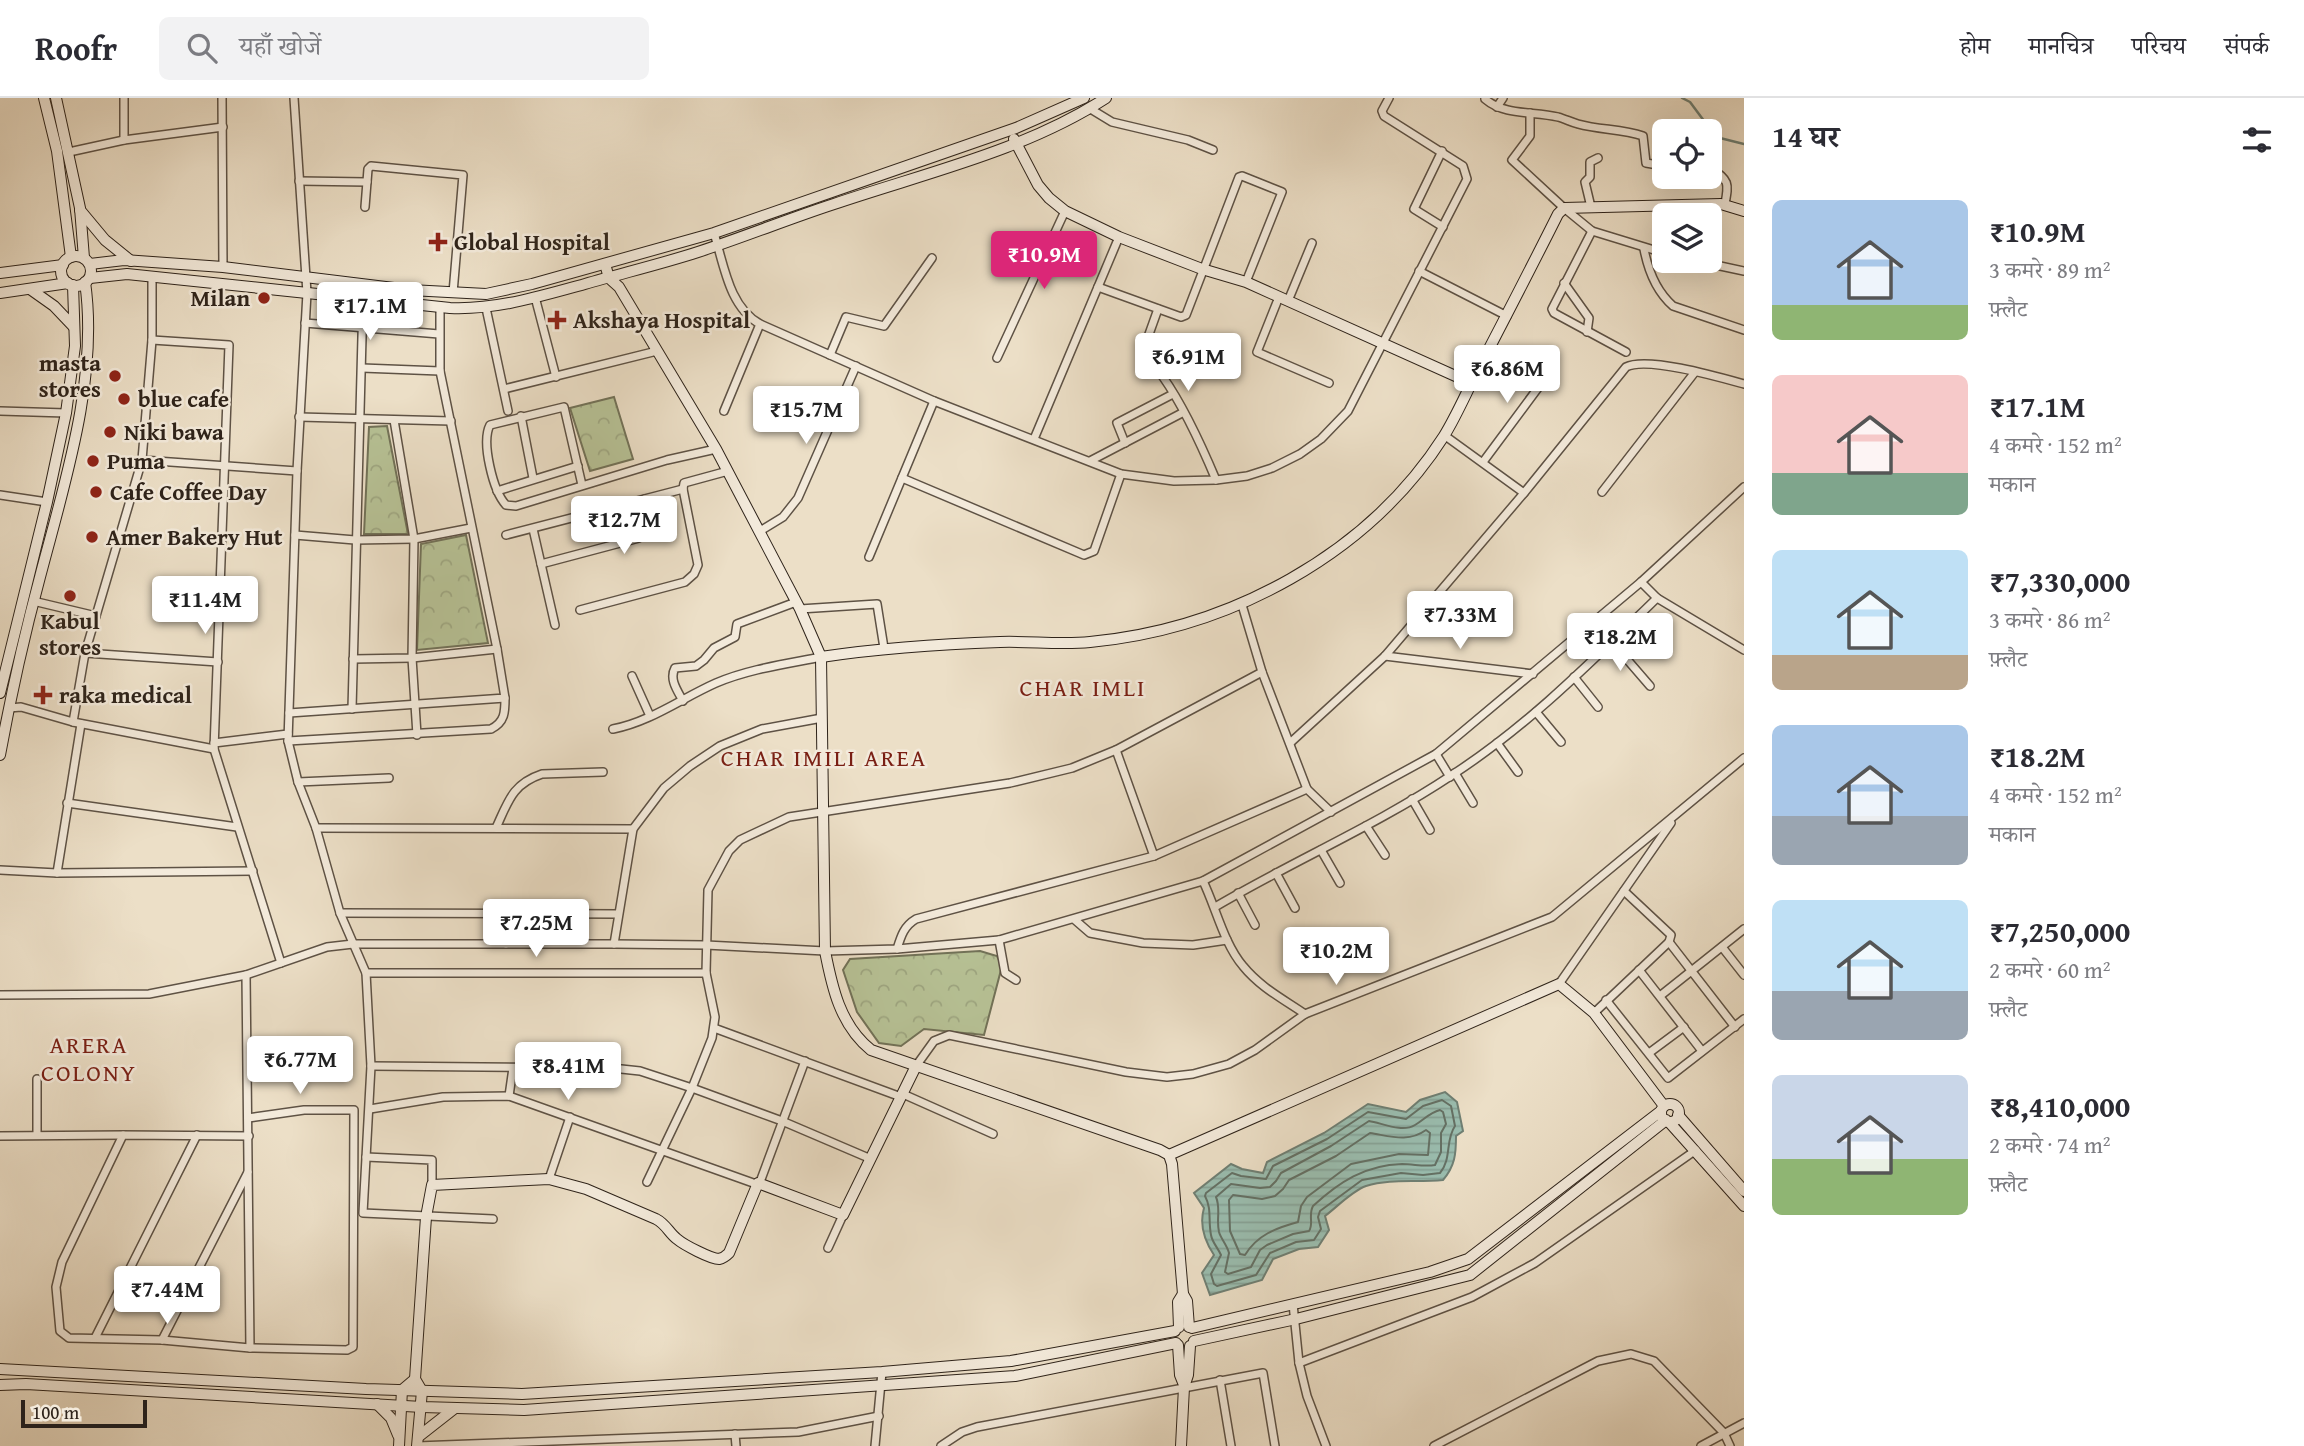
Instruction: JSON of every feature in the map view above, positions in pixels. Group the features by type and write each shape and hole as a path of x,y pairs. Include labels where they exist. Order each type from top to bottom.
{"main road":[{"path":"44,98 57,151 71,257"},
{"path":"0,755 4,707 11,697 66,478 83,387 89,323 88,280 92,271 87,261 80,209 56,98"},
{"path":"71,257 87,261 223,267 453,293 486,294 532,284 714,233 1010,130 1084,98"},
{"path":"0,293 127,274 363,300 486,308 609,278 718,245 1016,143 1106,98"},
{"path":"1010,130 1038,185 1048,198 1065,212 1119,237 1202,269 1246,282 1471,383"},
{"path":"821,657 884,648 1002,642 1088,643 1157,633 1242,605 1304,570 1360,529 1394,499 1444,435 1558,214 1564,208 1726,204 1744,211"},
{"path":"80,209 106,240 132,261"},
{"path":"0,273 63,265 71,257"},
{"path":"616,261 620,275 619,287"},
{"path":"605,264 609,278 619,287 716,449 798,606 821,657 825,951 832,985 845,1020 854,1035 870,1050 1168,1155 1172,1164 1183,1294 1187,1301 1184,1328 1174,1336 1184,1386"},
{"path":"11,697 0,693 47,502 66,413 75,346 71,284 64,278 63,265"},
{"path":"30,289 54,306 74,328"},
{"path":"1168,1155 1559,984 1594,1013 1668,1115 1744,1206"},
{"path":"418,1443 422,1391 415,1378 426,1217 432,1185 550,1178 586,1189 656,1219 666,1225 678,1241 718,1259 729,1253 758,1183 843,1215 916,1066"},
{"path":"1668,1115 1744,1191"},
{"path":"0,1369 492,1395 1011,1362 1293,1304 1430,1272 1468,1259 1668,1115"},
{"path":"0,1385 26,1384 422,1407 524,1409 1015,1376 1125,1353 1192,1343 1470,1275 1668,1115"},
{"path":"1181,1446 1184,1386 1195,1334 1184,1328"},
{"path":"1123,1341 1125,1353"},
{"path":"399,1442 402,1390 415,1378"},
{"path":"588,1390 589,1405"},
{"path":"491,1409 492,1395"},
{"path":"377,1404 391,1419 399,1442"},
{"path":"418,1443 456,1408"}],"street":[{"path":"124,98 124,140"},
{"path":"222,98 223,267"},
{"path":"294,98 307,293 299,417 288,737 298,782 316,828 341,913 366,973 372,1066 363,1213 493,1219"},
{"path":"714,233 731,289 742,311 760,324 934,401 1121,474 1174,481 1247,476 1272,468 1300,454 1321,439 1348,411 1385,344 1467,179 1463,166 1384,116 1382,111 1389,98"},
{"path":"1497,107 1503,98"},
{"path":"1485,99 1507,111 1558,117 1580,125 1625,130 1643,136 1646,163 1652,164"},
{"path":"1089,108 1112,122 1188,140 1213,150"},
{"path":"1530,113 1530,136 1511,159 1592,231 1652,251"},
{"path":"69,152 124,140 223,127"},
{"path":"1442,151 1414,209 1443,227"},
{"path":"1591,207 1585,182 1590,177 1590,162 1598,158"},
{"path":"365,207 368,169 373,166 463,175 453,293"},
{"path":"1722,175 1728,184 1726,204"},
{"path":"1098,287 1181,317 1186,315 1239,177 1242,176 1282,192 1246,282"},
{"path":"299,181 367,183"},
{"path":"997,358 1065,212"},
{"path":"1592,231 1553,304 1554,313 1626,352"},
{"path":"1034,439 1119,237"},
{"path":"1312,243 1257,352 1329,383"},
{"path":"1644,249 1654,279 1673,306 1744,330"},
{"path":"830,355 846,317 884,326 932,258"},
{"path":"1722,266 1744,271"},
{"path":"1419,271 1507,316"},
{"path":"57,873 85,653 142,460 152,340 152,276"},
{"path":"1564,283 1589,318 1587,332"},
{"path":"535,297 556,377"},
{"path":"352,709 363,300"},
{"path":"4,707 21,707 77,723 214,746 288,737 417,735 492,730 500,725 504,718 505,698 497,649 440,371 440,306"},
{"path":"486,308 508,411"},
{"path":"1158,309 1143,351 1144,357 1163,377 1173,394 1216,480"},
{"path":"305,323 439,334"},
{"path":"724,411 760,324"},
{"path":"152,340 229,345 214,746 281,963"},
{"path":"504,390 657,351"},
{"path":"1290,743 1385,656 1524,493 1626,367 1639,362 1744,384"},
{"path":"1483,462 1555,365"},
{"path":"760,531 783,517 798,498 856,366"},
{"path":"362,368 440,371"},
{"path":"1602,492 1695,372"},
{"path":"1125,443 1117,424 1173,394"},
{"path":"869,557 934,401"},
{"path":"582,485 564,407 490,425 486,431 486,446 496,491 506,505 516,506 667,460 716,449"},
{"path":"0,411 66,413"},
{"path":"1090,461 1182,412"},
{"path":"521,416 533,478"},
{"path":"299,417 451,421"},
{"path":"394,420 414,540 412,658 417,735"},
{"path":"1444,435 1524,493"},
{"path":"142,460 297,471"},
{"path":"496,491 578,466"},
{"path":"580,610 684,582 694,574 698,565 684,483 728,471"},
{"path":"902,478 1084,555 1094,551 1121,474"},
{"path":"0,995 149,994 246,975 327,947 354,944 706,945 825,951 897,949 999,940 1075,919 1203,881 1436,754 1641,582 1744,487"},
{"path":"506,535 683,489"},
{"path":"0,495 47,502"},
{"path":"541,564 639,538 649,525 645,499"},
{"path":"295,535 355,540 414,540 471,528"},
{"path":"533,529 555,625"},
{"path":"1641,582 1657,598 1744,650"},
{"path":"1215,907 1366,826 1453,775 1536,712 1657,598"},
{"path":"33,601 96,616"},
{"path":"683,701 673,682 675,668 693,667 704,660 717,646 735,637 737,624 798,606 877,604 884,648"},
{"path":"1242,605 1262,672 1307,789 1331,812"},
{"path":"1612,642 1650,686"},
{"path":"353,659 412,658 497,649"},
{"path":"85,653 218,662"},
{"path":"1385,656 1533,674"},
{"path":"613,729 650,716 716,683 745,673 821,657"},
{"path":"647,1182 692,1088 714,1028 715,1017 706,973 708,890 729,851 740,840 789,817 1039,777 1072,768 1116,750 1262,672"},
{"path":"632,676 650,716"},
{"path":"1574,677 1598,707"},
{"path":"11,697 21,707"},
{"path":"289,713 505,698"},
{"path":"1536,712 1561,742"},
{"path":"614,944 633,829 664,788 720,746 762,729 821,718"},
{"path":"1496,743 1518,772"},
{"path":"1116,750 1154,856"},
{"path":"1436,754 1473,803"},
{"path":"916,1066 934,1041 949,1035 1126,1072 1180,1077 1229,1064 1243,1058 1305,1014 1552,917 1744,758"},
{"path":"496,828 513,790 534,776 603,772"},
{"path":"298,782 389,778"},
{"path":"897,949 902,933 909,923 916,919 1154,856 1307,789"},
{"path":"1412,799 1430,830"},
{"path":"67,803 237,827"},
{"path":"1559,984 1677,815"},
{"path":"1366,826 1385,855"},
{"path":"316,828 633,829"},
{"path":"1321,850 1340,883"},
{"path":"0,870 57,873 253,870"},
{"path":"1276,873 1296,908"},
{"path":"1203,881 1227,940 1241,965 1260,984 1305,1014"},
{"path":"1594,1013 1669,942 1671,935 1625,891"},
{"path":"1238,893 1255,925"},
{"path":"341,913 618,914"},
{"path":"506,944 507,914"},
{"path":"1075,919 1090,933 1143,943 1193,944 1227,940"},
{"path":"1660,996 1744,929"},
{"path":"999,940 1005,973 1016,980"},
{"path":"1669,942 1735,1027"},
{"path":"1722,947 1744,975"},
{"path":"1639,971 1702,1051"},
{"path":"366,973 706,973"},
{"path":"246,975 250,1348"},
{"path":"1606,1000 1668,1078 1744,1019"},
{"path":"1649,1054 1684,1027"},
{"path":"714,1028 902,1095 993,1134"},
{"path":"370,1109 443,1097 509,1096 758,1183 805,1061"},
{"path":"372,1066 631,1070 692,1088 782,1121 871,1159"},
{"path":"509,1096 513,1068"},
{"path":"37,1080 37,1136"},
{"path":"123,1135 62,1262 56,1287 60,1331 69,1338 162,1340 250,1348 347,1350 353,1347 354,1111 304,1110 248,1118"},
{"path":"550,1178 570,1117"},
{"path":"95,1338 197,1135"},
{"path":"0,1136 248,1136"},
{"path":"1299,1363 1472,1297 1535,1264 1696,1150"},
{"path":"366,1157 432,1160 432,1185"},
{"path":"162,1340 249,1171"},
{"path":"828,1248 843,1215"},
{"path":"1293,1304 1299,1363 1307,1396 1326,1446"},
{"path":"1434,1446 1598,1362 1631,1354 1654,1361 1724,1433 1730,1446"},
{"path":"875,1446 883,1372"},
{"path":"941,1446 962,1432 977,1427 1263,1373 1275,1446"},
{"path":"1220,1380 1231,1446"},
{"path":"418,1443 469,1445 798,1432 879,1416"},
{"path":"1701,1446 1744,1423"},
{"path":"735,1434 736,1446"},
{"path":"673,1436 673,1446"}],"green space":[{"path":"614,397 633,459 590,471 570,408"},
{"path":"387,426 408,534 364,534 369,427"},
{"path":"466,535 488,643 417,650 421,544"},
{"path":"980,951 997,956 1002,966 984,1035 924,1029 901,1046 879,1043 857,1012 843,970 850,959"}],"water":[{"path":"1445,1092 1457,1102 1463,1131 1456,1136 1454,1160 1443,1180 1385,1182 1361,1188 1325,1216 1329,1230 1318,1247 1299,1249 1273,1259 1262,1280 1210,1295 1202,1273 1214,1255 1203,1232 1204,1208 1194,1193 1231,1164 1263,1173 1267,1162 1324,1133 1368,1104 1406,1112 1420,1100"}],"waterway":[{"path":"1682,98 1690,102 1716,137 1744,144"}],"place":[{"name":"Global Hospital","path":"438,242"},
{"name":"Milan","path":"264,298"},
{"name":"Akshaya Hospital","path":"557,320"},
{"name":"masta stores","path":"115,376"},
{"name":"blue cafe","path":"124,399"},
{"name":"Niki bawa","path":"110,432"},
{"name":"Puma","path":"93,461"},
{"name":"Cafe Coffee Day","path":"96,492"},
{"name":"Amer Bakery Hut","path":"92,537"},
{"name":"Kabul stores","path":"70,596"},
{"name":"raka medical","path":"43,695"}],"district":[{"name":"CHAR IMLI","path":"1083,688"},
{"name":"CHAR IMILI AREA","path":"824,758"},
{"name":"ARERA COLONY","path":"89,1059"}]}
